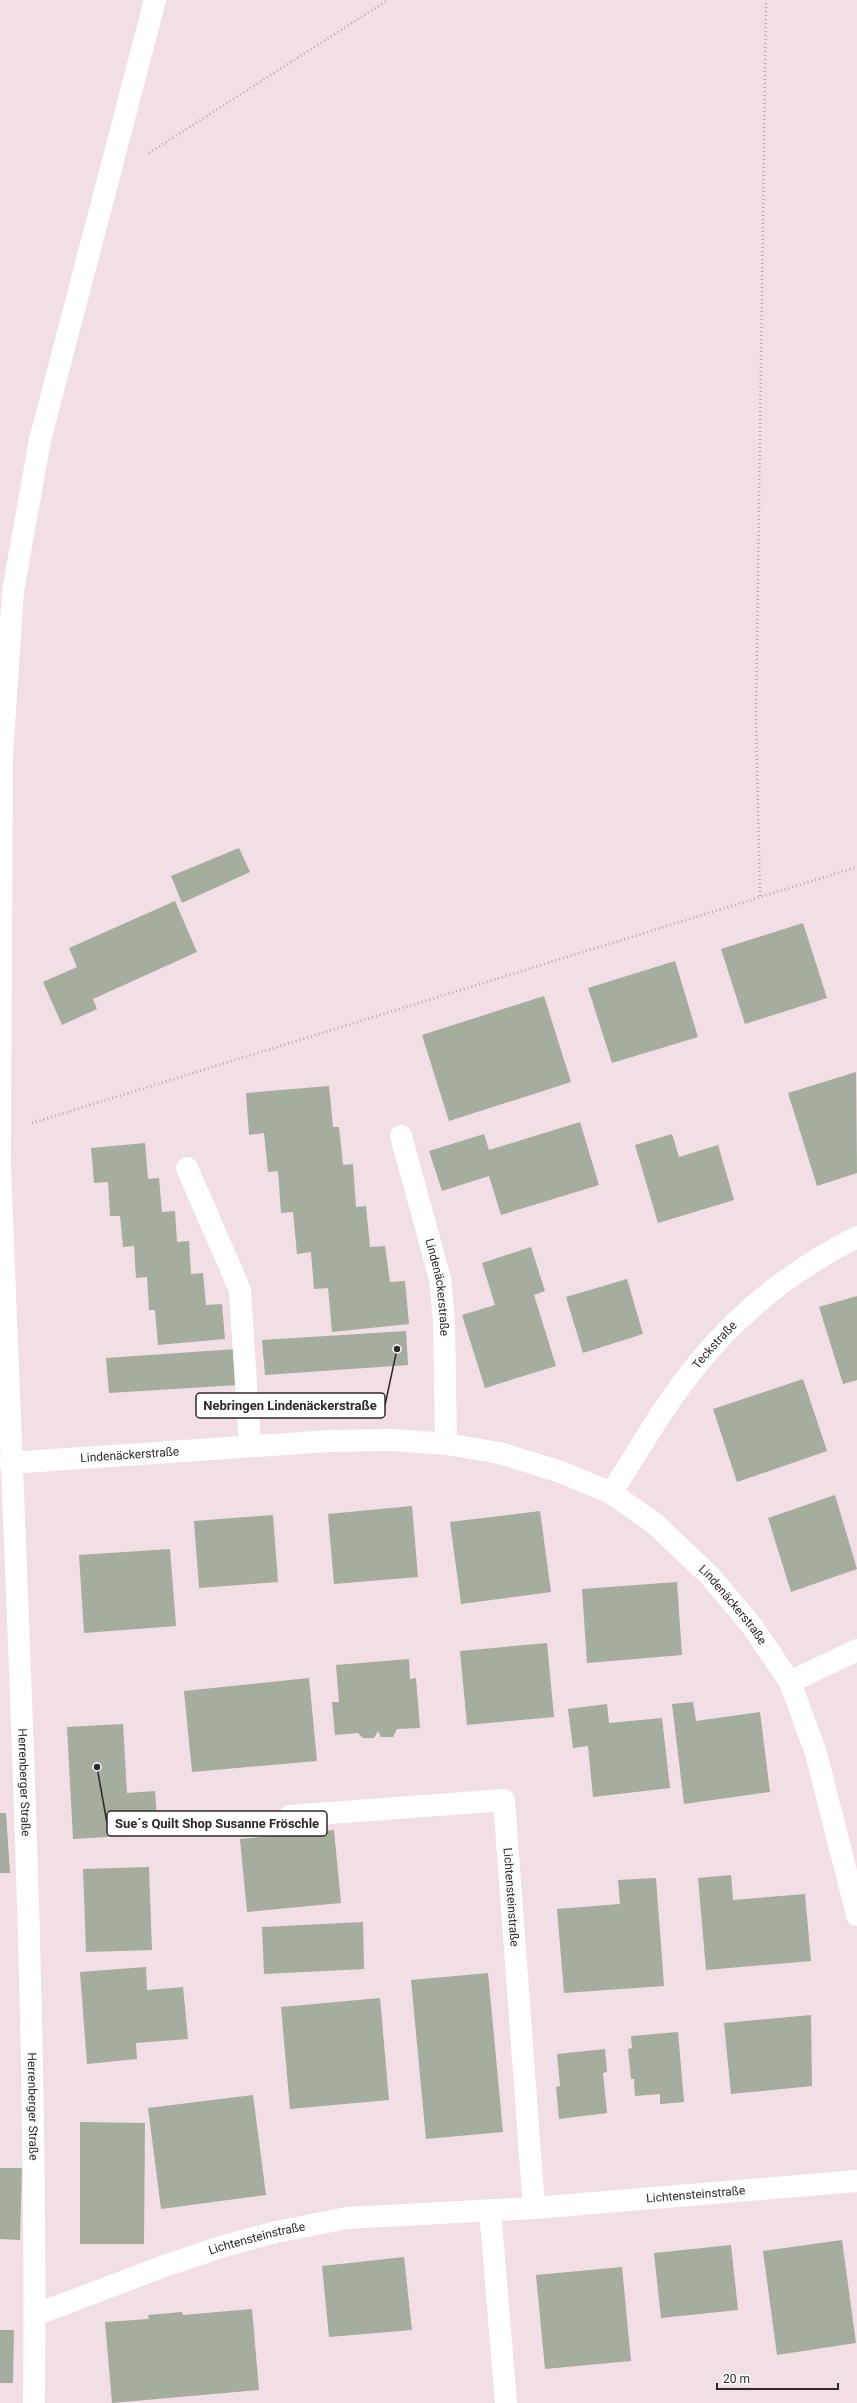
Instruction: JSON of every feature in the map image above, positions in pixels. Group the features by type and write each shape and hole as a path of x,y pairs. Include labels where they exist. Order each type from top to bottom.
{"street":[{"path":"0,1156 2,756 13,591 38,448 155,0"},
{"name":"Lindenäckerstraße","path":"400,1136 440,1279 445,1337 446,1444"},
{"name":"Herrenberger Straße","path":"0,1163 10,1463 32,2000 35,2315 34,2403"},
{"path":"187,1168 240,1290 250,1446"},
{"name":"Teckstraße","path":"611,1493 682,1384 717,1341 751,1306 783,1280 822,1254 857,1237"},
{"name":"Lindenäckerstraße","path":"10,1463 250,1446 393,1440 446,1444 500,1453 561,1472 611,1493 654,1523 710,1576 752,1626 790,1682 816,1754 857,1915"},
{"path":"790,1682 857,1650"},
{"name":"Lichtensteinstraße","path":"290,1816 504,1800 534,2208"},
{"name":"Lichtensteinstraße","path":"35,2315 167,2265 224,2246 276,2232 347,2218 534,2208 857,2182"},
{"path":"490,2210 506,2403"}],"path":[{"path":"108,179 388,0"},
{"path":"760,896 756,719 766,0"},
{"path":"0,1133 857,867"}],"building":[{"path":"239,848 250,872 182,903 171,876"},
{"path":"175,901 197,952 93,999 97,1009 62,1025 43,982 77,967 69,948"},
{"path":"803,923 827,998 745,1024 721,949"},
{"path":"675,961 698,1037 612,1063 588,988"},
{"path":"544,996 571,1082 449,1121 422,1035"},
{"path":"856,1072 857,1173 817,1186 788,1093"},
{"path":"329,1086 333,1127 339,1127 343,1165 353,1164 356,1207 366,1206 370,1247 385,1246 390,1282 405,1281 409,1324 332,1332 328,1288 314,1289 311,1252 297,1254 293,1212 281,1213 278,1171 268,1172 264,1133 249,1135 246,1093"},
{"path":"580,1122 599,1185 501,1215 489,1176 442,1191 429,1151 484,1134 489,1150"},
{"path":"672,1134 679,1157 718,1145 734,1200 658,1223 635,1145"},
{"path":"145,1143 148,1179 159,1178 162,1212 175,1211 177,1242 189,1241 191,1274 203,1273 206,1305 222,1304 225,1339 158,1345 155,1310 149,1310 147,1277 136,1278 134,1246 123,1247 120,1216 110,1216 108,1182 94,1183 91,1148"},
{"path":"531,1247 545,1291 534,1295 556,1366 485,1388 462,1315 495,1305 482,1263"},
{"path":"627,1279 643,1334 583,1353 566,1297"},
{"path":"857,1296 857,1380 843,1384 819,1307"},
{"path":"406,1331 408,1365 265,1375 262,1340"},
{"path":"236,1349 239,1385 109,1393 106,1358"},
{"path":"803,1379 827,1451 737,1482 713,1409"},
{"path":"835,1495 857,1569 791,1592 768,1518"},
{"path":"412,1506 418,1577 334,1584 328,1514"},
{"path":"540,1511 551,1592 461,1604 450,1522"},
{"path":"273,1515 278,1582 199,1588 194,1521"},
{"path":"170,1549 176,1626 84,1633 79,1555"},
{"path":"677,1582 682,1655 587,1663 582,1589"},
{"path":"547,1643 554,1717 467,1725 460,1651"},
{"path":"409,1659 410,1679 416,1678 420,1728 397,1729 393,1737 381,1737 378,1731 374,1738 363,1738 358,1733 335,1735 332,1702 339,1702 336,1665"},
{"path":"309,1678 317,1761 192,1772 184,1691"},
{"path":"693,1702 696,1721 760,1712 770,1792 684,1804 672,1704"},
{"path":"607,1704 609,1723 662,1718 670,1788 593,1797 588,1746 573,1748 568,1709"},
{"path":"123,1724 127,1793 155,1791 158,1834 73,1839 67,1727"},
{"path":"0,1813 6,1813 10,1873 0,1873"},
{"path":"334,1830 341,1903 247,1912 240,1839"},
{"path":"149,1867 152,1950 86,1952 83,1869"},
{"path":"731,1875 733,1900 805,1894 811,1961 706,1970 698,1878"},
{"path":"656,1878 664,1986 564,1993 557,1909 620,1904 618,1880"},
{"path":"363,1922 364,1969 264,1974 262,1927"},
{"path":"146,1967 147,1990 183,1987 188,2039 136,2043 137,2059 87,2064 80,1972"},
{"path":"488,1973 503,2132 426,2139 411,1980"},
{"path":"380,1998 389,2100 290,2109 281,2007"},
{"path":"811,2015 812,2086 731,2094 724,2023"},
{"path":"678,2032 684,2102 660,2104 660,2094 635,2096 634,2079 631,2079 628,2049 632,2048 631,2036"},
{"path":"605,2049 607,2072 603,2073 607,2113 559,2119 556,2087 560,2086 557,2054"},
{"path":"253,2095 266,2195 161,2209 148,2108"},
{"path":"80,2122 145,2123 144,2244 80,2244"},
{"path":"0,2168 22,2168 20,2240 0,2239"},
{"path":"842,2240 856,2343 777,2355 763,2251"},
{"path":"731,2245 738,2310 661,2318 654,2253"},
{"path":"404,2257 412,2330 329,2337 322,2266"},
{"path":"622,2267 631,2361 545,2369 536,2275"},
{"path":"252,2309 259,2390 112,2403 105,2322 149,2319 148,2315 182,2312 183,2315"},
{"path":"0,2330 14,2330 13,2383 0,2383"}],"place":[{"name":"Nebringen Lindenäckerstraße","path":"397,1349"},
{"name":"Sue´s Quilt Shop Susanne Fröschle","path":"97,1767"}]}
